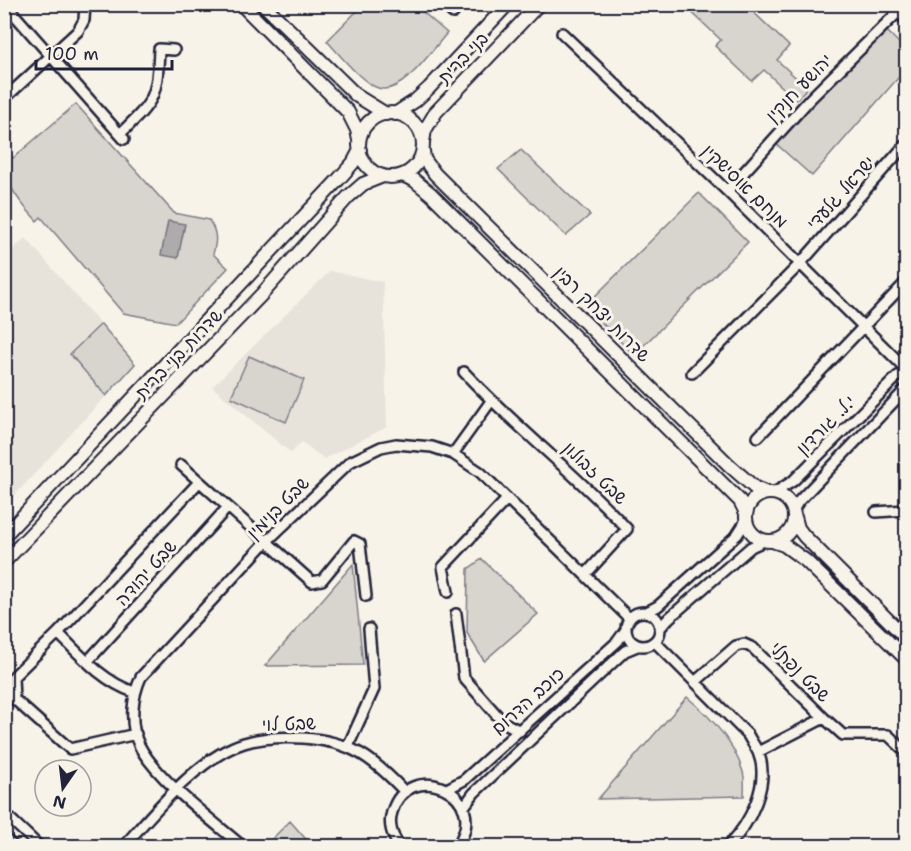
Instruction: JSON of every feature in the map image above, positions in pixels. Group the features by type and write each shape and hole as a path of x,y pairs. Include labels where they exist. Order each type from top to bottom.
{"main road":[{"path":"241,4 348,111 357,130 367,166 382,176 402,175 416,166 423,147 420,132 414,123 405,117 390,114 357,96 263,4"},
{"name":"בני ברית","path":"390,114 415,101 429,88 508,4"},
{"name":"בני ברית","path":"423,147 425,130 436,112 539,4"},
{"path":"360,146 362,131 368,123 376,117 390,114"},
{"name":"שדרות בני ברית","path":"4,536 338,180 353,163 360,146"},
{"name":"שדרות יצחק רבין","path":"423,147 424,159 435,174 729,465 755,488 770,493"},
{"name":"שדרות יצחק רבין","path":"402,175 414,180 438,201 740,501 746,517"},
{"name":"שדרות בני ברית","path":"4,562 263,292 348,197 363,184 382,176"},
{"path":"906,638 804,536 798,528 794,513 786,498 770,493 753,500 746,517 752,534 784,545 806,561 906,659"},
{"path":"769,541 787,536 794,524 794,513"}],"street":[{"path":"5,4 122,137 154,96 158,84 159,49 174,50"},
{"path":"4,99 78,31 84,20 85,4"},
{"path":"443,4 453,13 461,4"},
{"path":"890,4 906,20"},
{"name":"יהושע חנקין","path":"727,190 810,99 898,12"},
{"name":"מנחם אוסישקין","path":"562,33 904,363"},
{"name":"ישראל גלעדי","path":"692,373 800,264 906,144"},
{"path":"758,437 906,282"},
{"path":"904,363 898,376 906,388"},
{"name":"שבט זבולון","path":"464,372 491,401 570,470 627,529 585,575"},
{"name":"י.ל. גורדון","path":"770,493 793,481 898,376"},
{"name":"י.ל. גורדון","path":"794,513 906,388"},
{"path":"453,454 491,401"},
{"name":"שבט בנימין","path":"134,692 141,677 266,542 350,462 381,447 396,444 432,447 453,454 480,472 630,618"},
{"path":"181,465 312,582 322,580 354,541 360,544 366,597"},
{"name":"שבט יהודה","path":"136,734 70,749 14,699 13,676 58,633 199,482"},
{"path":"448,592 443,567 507,500"},
{"name":"שבט יהודה","path":"87,662 228,507"},
{"path":"876,512 906,510"},
{"path":"746,517 737,535 658,606 647,612 637,613 630,618 625,631 629,640 637,646 646,646 655,642 660,628 669,618 751,547 769,541"},
{"path":"647,612 656,618 660,628"},
{"path":"456,614 464,678 503,722 520,731"},
{"path":"348,746 374,689 369,629"},
{"name":"כוכב הדרום","path":"447,789 460,784 520,731 617,642 625,631"},
{"path":"58,633 87,662 117,686 134,692 133,716 142,750 163,778 242,846"},
{"path":"655,642 748,735 758,752 761,780 757,799 743,829 728,846"},
{"name":"שבט נפתלי","path":"695,682 736,645 744,645 753,648 843,735 888,735 906,752"},
{"name":"כוכב הדרום","path":"464,808 474,793 625,651 637,646"},
{"name":"שבט נפתלי","path":"758,752 824,718"},
{"path":"503,722 507,742"},
{"name":"שבט לוי","path":"124,846 177,789 222,753 243,743 286,737 328,740 348,746 372,761 405,792"},
{"path":"400,846 395,841 391,828 391,815 396,802 405,792 423,784 433,784 447,789 464,808 466,828 457,846"},
{"path":"4,813 39,846"},
{"path":"4,838 13,846"},
{"path":"736,838 744,846"}],"shaded area":[{"path":"364,4 415,5 447,33 416,70 397,85 387,89 371,85 327,41"},
{"path":"684,5 735,5 742,11 747,6 789,46 777,60 807,88 796,100 764,70 752,81 715,46 721,40"},
{"path":"882,26 906,50 906,69 812,176 773,141"},
{"path":"76,104 174,213 209,220 214,228 216,240 213,254 228,268 176,323 123,313 41,217 37,221 13,191 7,174 9,154 13,158"},
{"path":"521,150 590,215 566,236 498,169"},
{"path":"699,193 748,242 634,355 585,306"},
{"path":"168,221 185,224 178,258 161,255"},
{"path":"26,238 135,364 5,506 5,256"},
{"path":"330,271 383,282 387,427 324,459 302,442 291,453 212,387"},
{"path":"101,324 135,364 106,396 70,354"},
{"path":"249,356 304,380 286,422 231,397"},
{"path":"482,559 538,614 484,661 467,633 468,569"},
{"path":"353,564 363,665 265,666"},
{"path":"687,697 713,722 734,750 744,775 744,796 598,799"},
{"path":"290,821 312,846 265,846"}]}
